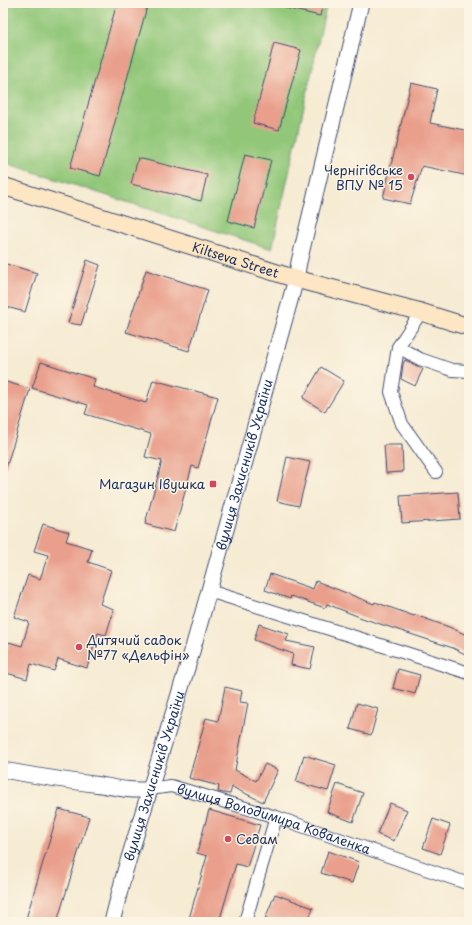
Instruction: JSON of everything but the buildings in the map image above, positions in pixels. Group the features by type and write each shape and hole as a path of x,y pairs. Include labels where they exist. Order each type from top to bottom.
{"main road":[{"name":"Kiltseva Street","path":"3,186 296,279 421,312 469,327"}],"street":[{"name":"вулиця Захисників України","path":"112,922 150,789 191,655 296,279 361,3"},
{"path":"421,312 398,347 391,392 402,424 436,472"},
{"path":"398,347 420,359 452,370 469,372"},
{"path":"209,591 469,673"},
{"name":"вулиця Володимира Коваленка","path":"3,770 142,791 171,786 276,817 469,884"},
{"path":"245,922 276,817"}],"green space":[{"path":"3,3 327,3 272,249 3,162"}],"place":[{"name":"Чернігівське ВПУ № 15","path":"411,177"},
{"name":"Магазин Івушка","path":"213,484"},
{"name":"Дитячий садок №77 «Дельфін»","path":"79,647"},
{"name":"Седам","path":"228,839"}]}
